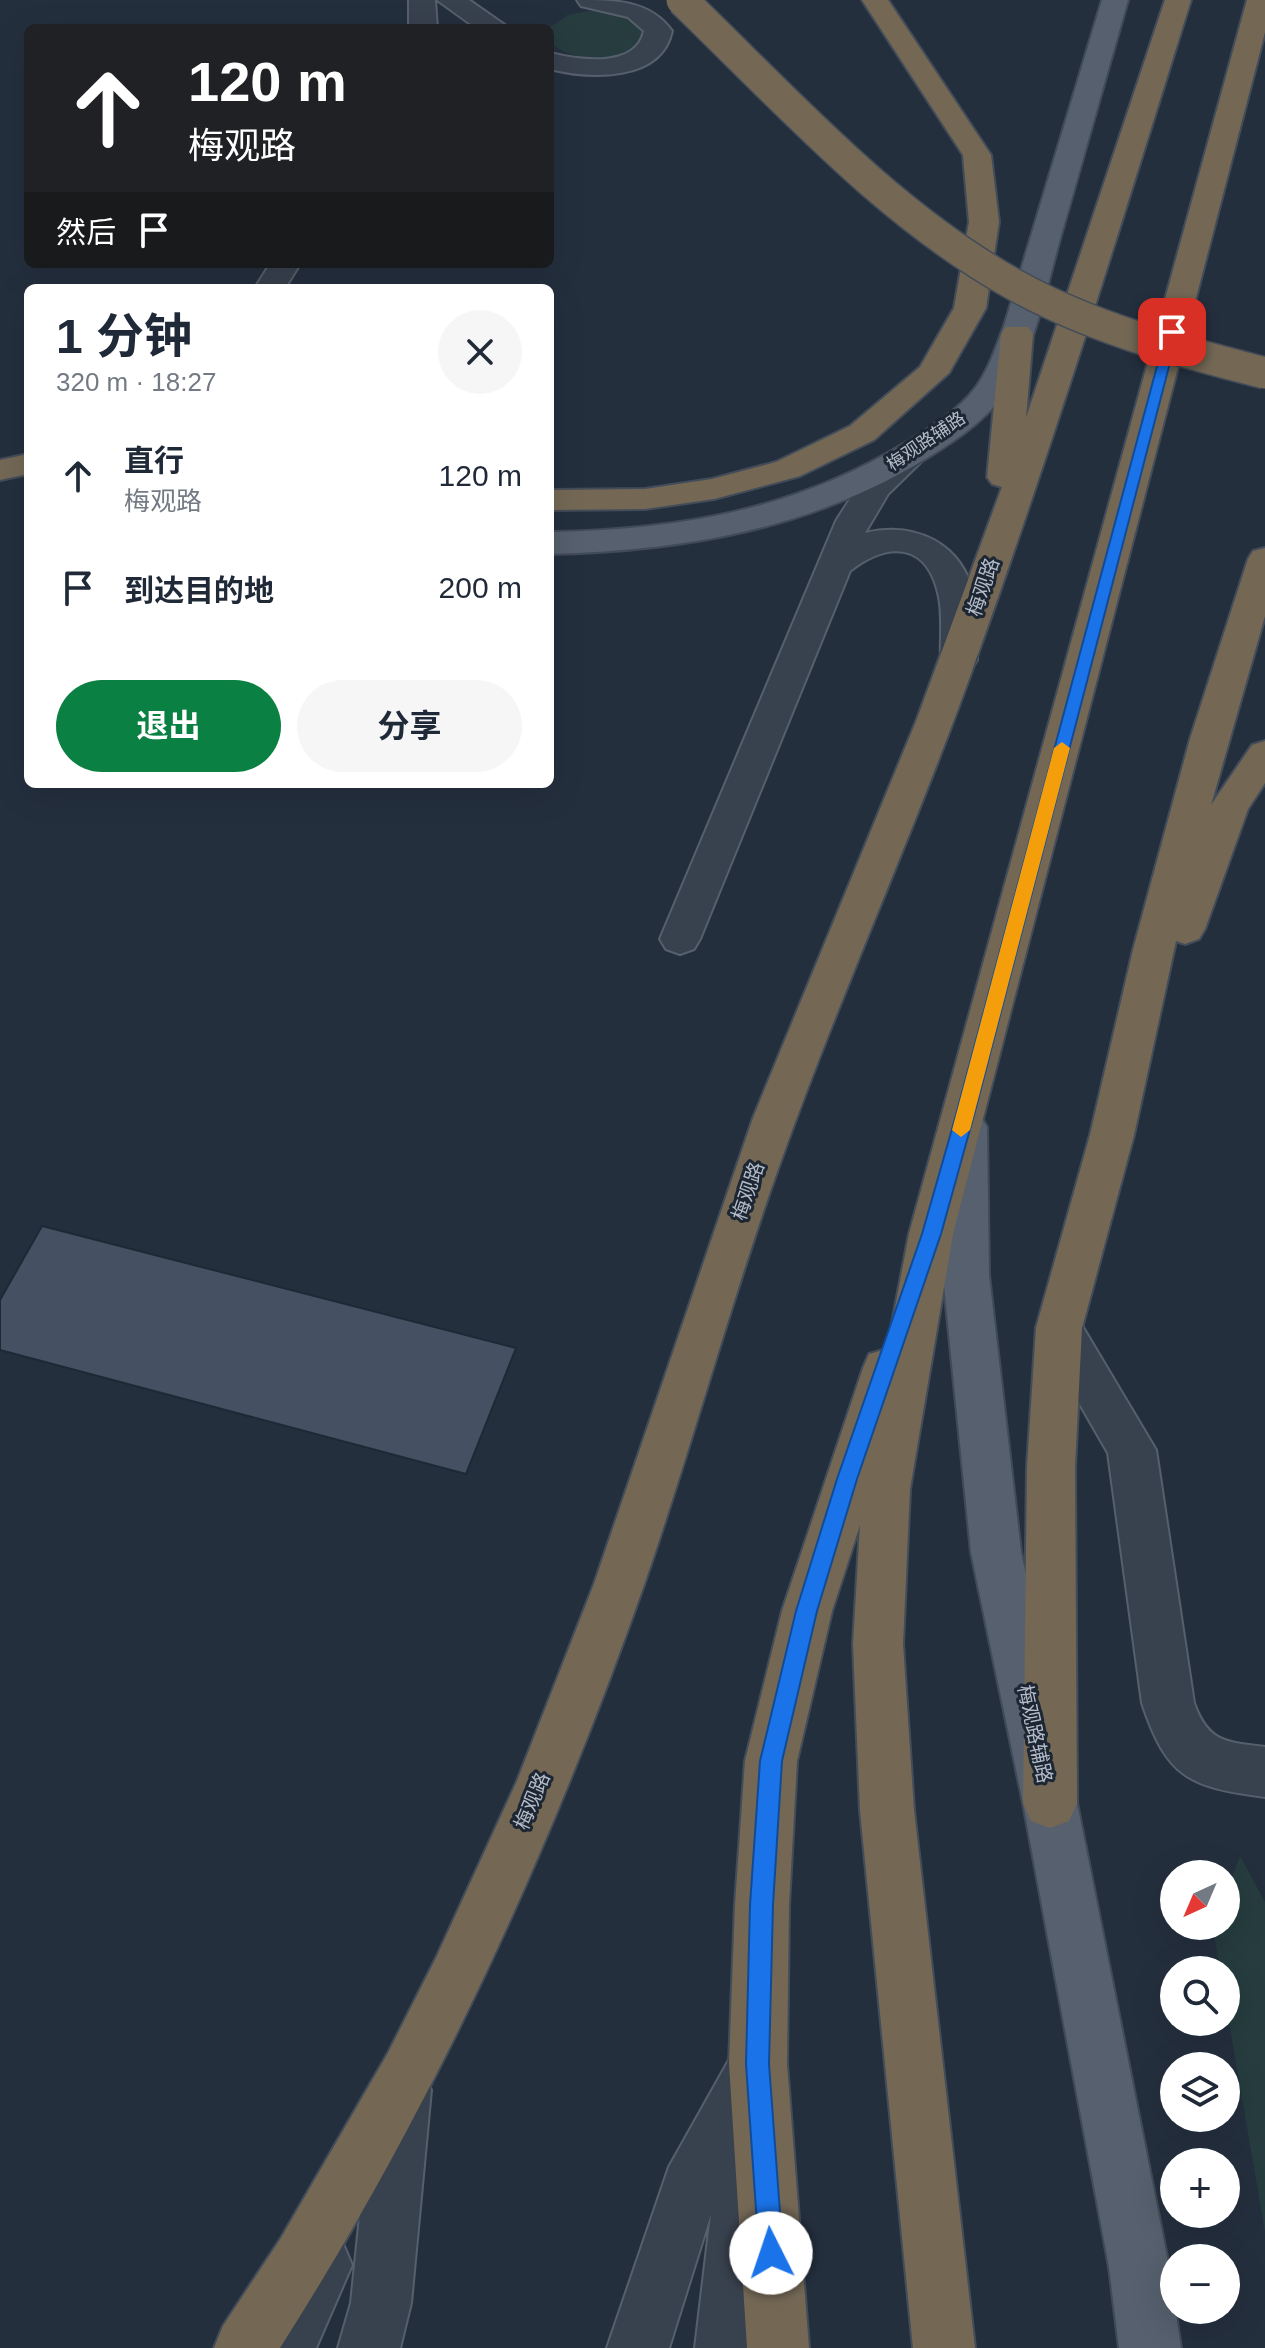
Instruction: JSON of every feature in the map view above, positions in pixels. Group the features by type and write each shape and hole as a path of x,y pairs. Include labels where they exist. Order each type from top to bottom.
{"highway":[{"path":"682,0 850,161 940,238 984,267 1034,295 1105,326 1148,342 1265,373"},
{"path":"875,0 977,155"},
{"path":"554,500 645,499 714,489 788,469 862,433 933,373 970,308 984,222 977,155 946,73 903,0"},
{"name":"梅观路","path":"245,2348 403,2083 474,1938 613,1600 750,1185 804,1039 959,660 1063,361 1178,0"},
{"path":"778,2348 758,2064 762,1905 771,1761 816,1582 931,1234 965,1115 1260,0"},
{"path":"999,543 1017,334"},
{"path":"1050,1803 1051,1467 1059,1328 1112,1135 1153,950 1209,739 1265,559"},
{"path":"1112,1135 1229,807 1265,754"},
{"path":"931,1234 886,1489 878,1644 888,1825 944,2348"}],"main road":[{"name":"梅观路辅路","path":"554,543 604,543 680,536 761,519 847,489 913,453 955,424 987,395 1017,334 1115,0"},
{"name":"梅观路辅路","path":"965,1115 966,1275 996,1552 1050,1803 1139,2267 1150,2348"}],"street":[{"path":"422,0 423,24"},
{"path":"450,0 489,24"},
{"path":"554,62 573,67 613,66 639,58 655,46 658,31 648,18 626,7 590,0"},
{"path":"680,939 863,503 891,471 913,453"},
{"path":"835,565 852,548 877,538 906,538 927,549 946,569 956,594 959,660"},
{"path":"1059,1328 1132,1450 1168,1703 1178,1736 1196,1755 1223,1766 1265,1772"},
{"path":"638,2348 690,2188 758,2064"},
{"path":"726,2348 758,2064"},
{"path":"285,2348 403,2083"},
{"path":"369,2348 381,2303 403,2083"}],"green space":[{"path":"588,11 624,17 641,30 641,39 633,47 610,57 571,54 554,45 554,25 568,15"},
{"path":"1240,1856 1265,1902 1265,2232 1240,2086 1240,2052 1234,2052 1231,2036 1240,2036 1240,1956 1218,1956 1215,1940 1240,1940"}],"building":[{"path":"42,1226 516,1348 466,1474 0,1350 0,1300"}],"slow traffic":[{"path":"961,1130 1062,748"}],"route":[{"path":"771,2253 758,2064 762,1905 771,1761 807,1611 847,1479 931,1234 965,1115 1172,332"}]}
